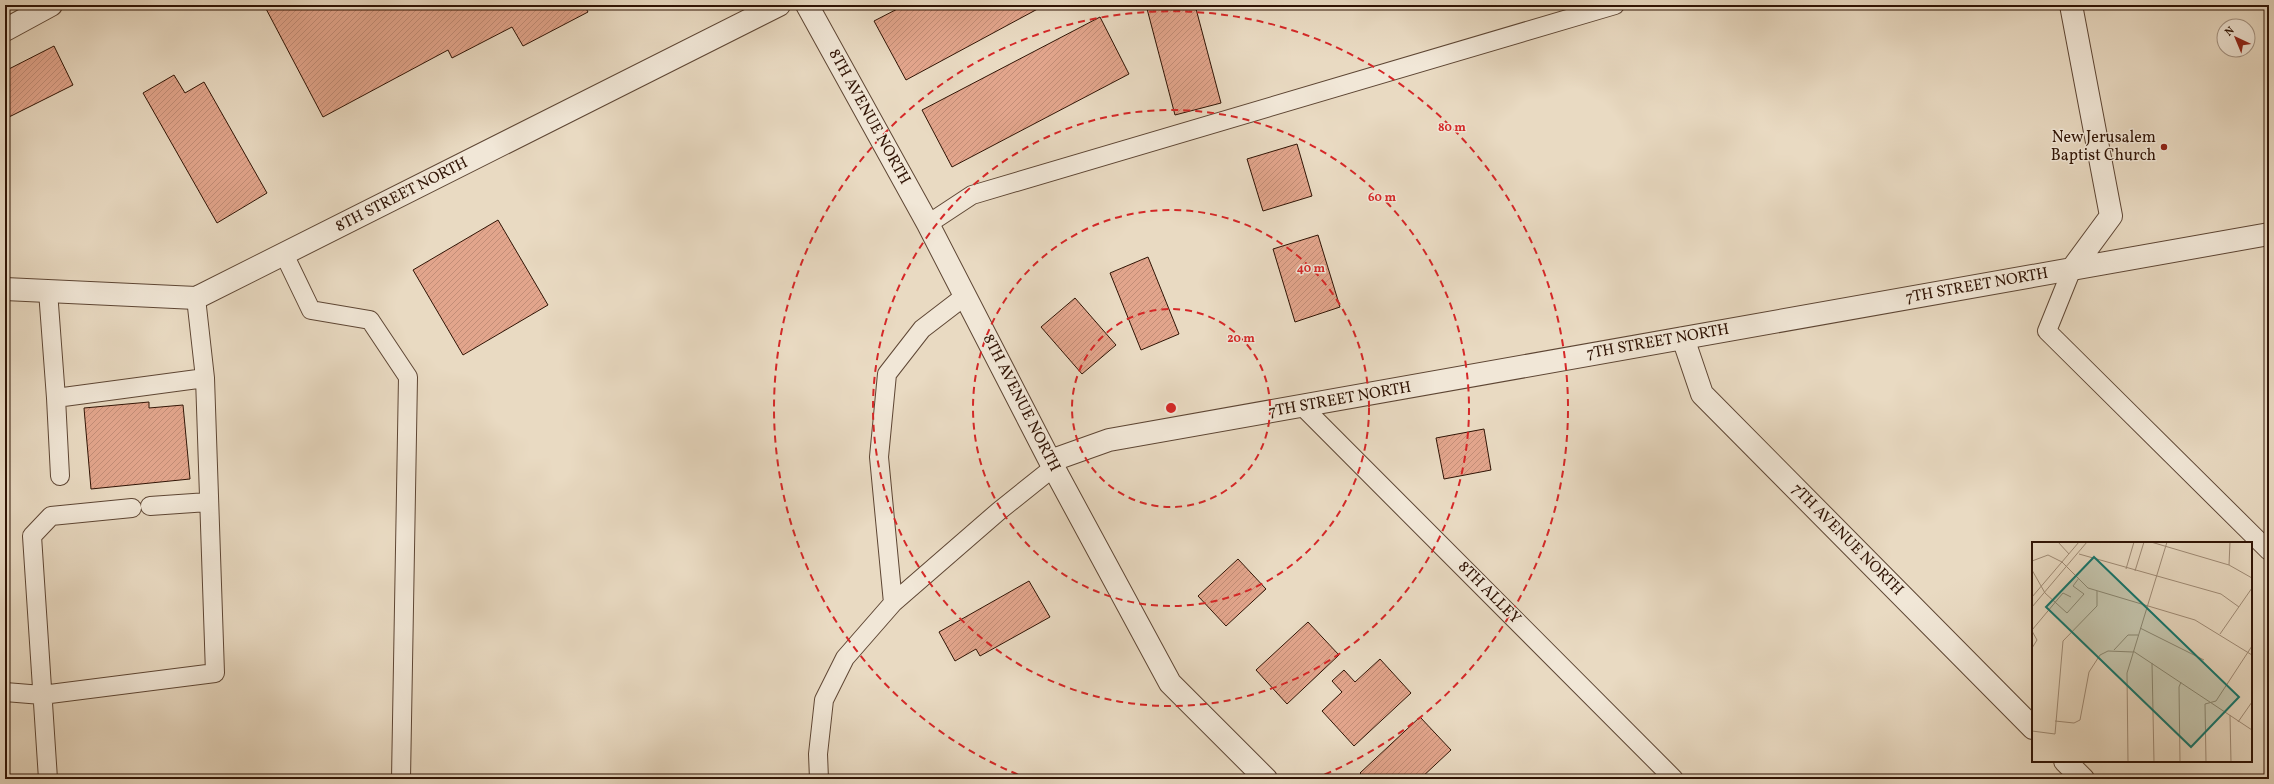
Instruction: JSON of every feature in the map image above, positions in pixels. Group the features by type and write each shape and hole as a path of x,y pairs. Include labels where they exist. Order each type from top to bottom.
{"street":[{"path":"5,30 51,5"},
{"name":"8TH STREET NORTH","path":"5,289 196,298 779,5"},
{"name":"8TH AVENUE NORTH","path":"807,5 928,224 1052,464 1170,683 1266,779"},
{"path":"2071,5 2111,216 2072,269"},
{"name":"7TH STREET NORTH","path":"1052,464 1109,440 1303,407 2269,234"},
{"name":"7TH AVENUE NORTH","path":"1683,338 1702,394 2032,727"},
{"path":"2066,762 2083,779"}],"lane":[{"path":"928,224 972,195 1615,5"},
{"path":"284,254 311,310 370,320 408,378 401,779"},
{"path":"2072,269 2048,331 2269,551"},
{"path":"48,291 60,476"},
{"path":"893,603 879,457 887,374 922,329 965,296"},
{"path":"5,692 42,695 216,673 208,502 205,378 196,298"},
{"path":"56,398 205,378"},
{"name":"8TH ALLEY","path":"1303,407 1674,779"},
{"path":"819,779 818,754 824,700 845,658 893,603 1052,464"},
{"path":"150,506 208,502"},
{"path":"48,779 32,536 51,516 132,508"}],"building":[{"path":"264,5 584,5 588,12 523,46 512,27 452,58 448,50 323,117"},
{"path":"905,5 1045,5 906,80 874,21"},
{"path":"1146,5 1195,5 1221,103 1175,115"},
{"path":"1100,17 1129,74 952,167 922,110"},
{"path":"54,46 73,85 5,119 5,71"},
{"path":"174,75 185,93 204,82 267,193 217,223 143,93"},
{"path":"1297,144 1312,196 1263,211 1247,159"},
{"path":"498,220 548,305 463,355 413,270"},
{"path":"1318,235 1340,307 1295,322 1273,249"},
{"path":"1148,257 1179,334 1141,350 1110,273"},
{"path":"1075,298 1116,345 1082,374 1041,327"},
{"path":"149,402 149,408 183,405 190,479 91,489 84,408"},
{"path":"1484,429 1491,470 1444,479 1436,438"},
{"path":"1238,559 1266,589 1226,626 1198,596"},
{"path":"1029,581 1050,617 980,656 976,649 955,661 939,632"},
{"path":"1308,622 1339,655 1287,704 1256,670"},
{"path":"1380,659 1411,693 1354,746 1322,711 1342,692 1332,681 1344,670 1355,682"},
{"path":"1420,717 1451,750 1420,779 1366,779 1360,773"}],"place":[{"name":"New Jerusalem Baptist Church","path":"2164,147"}]}
